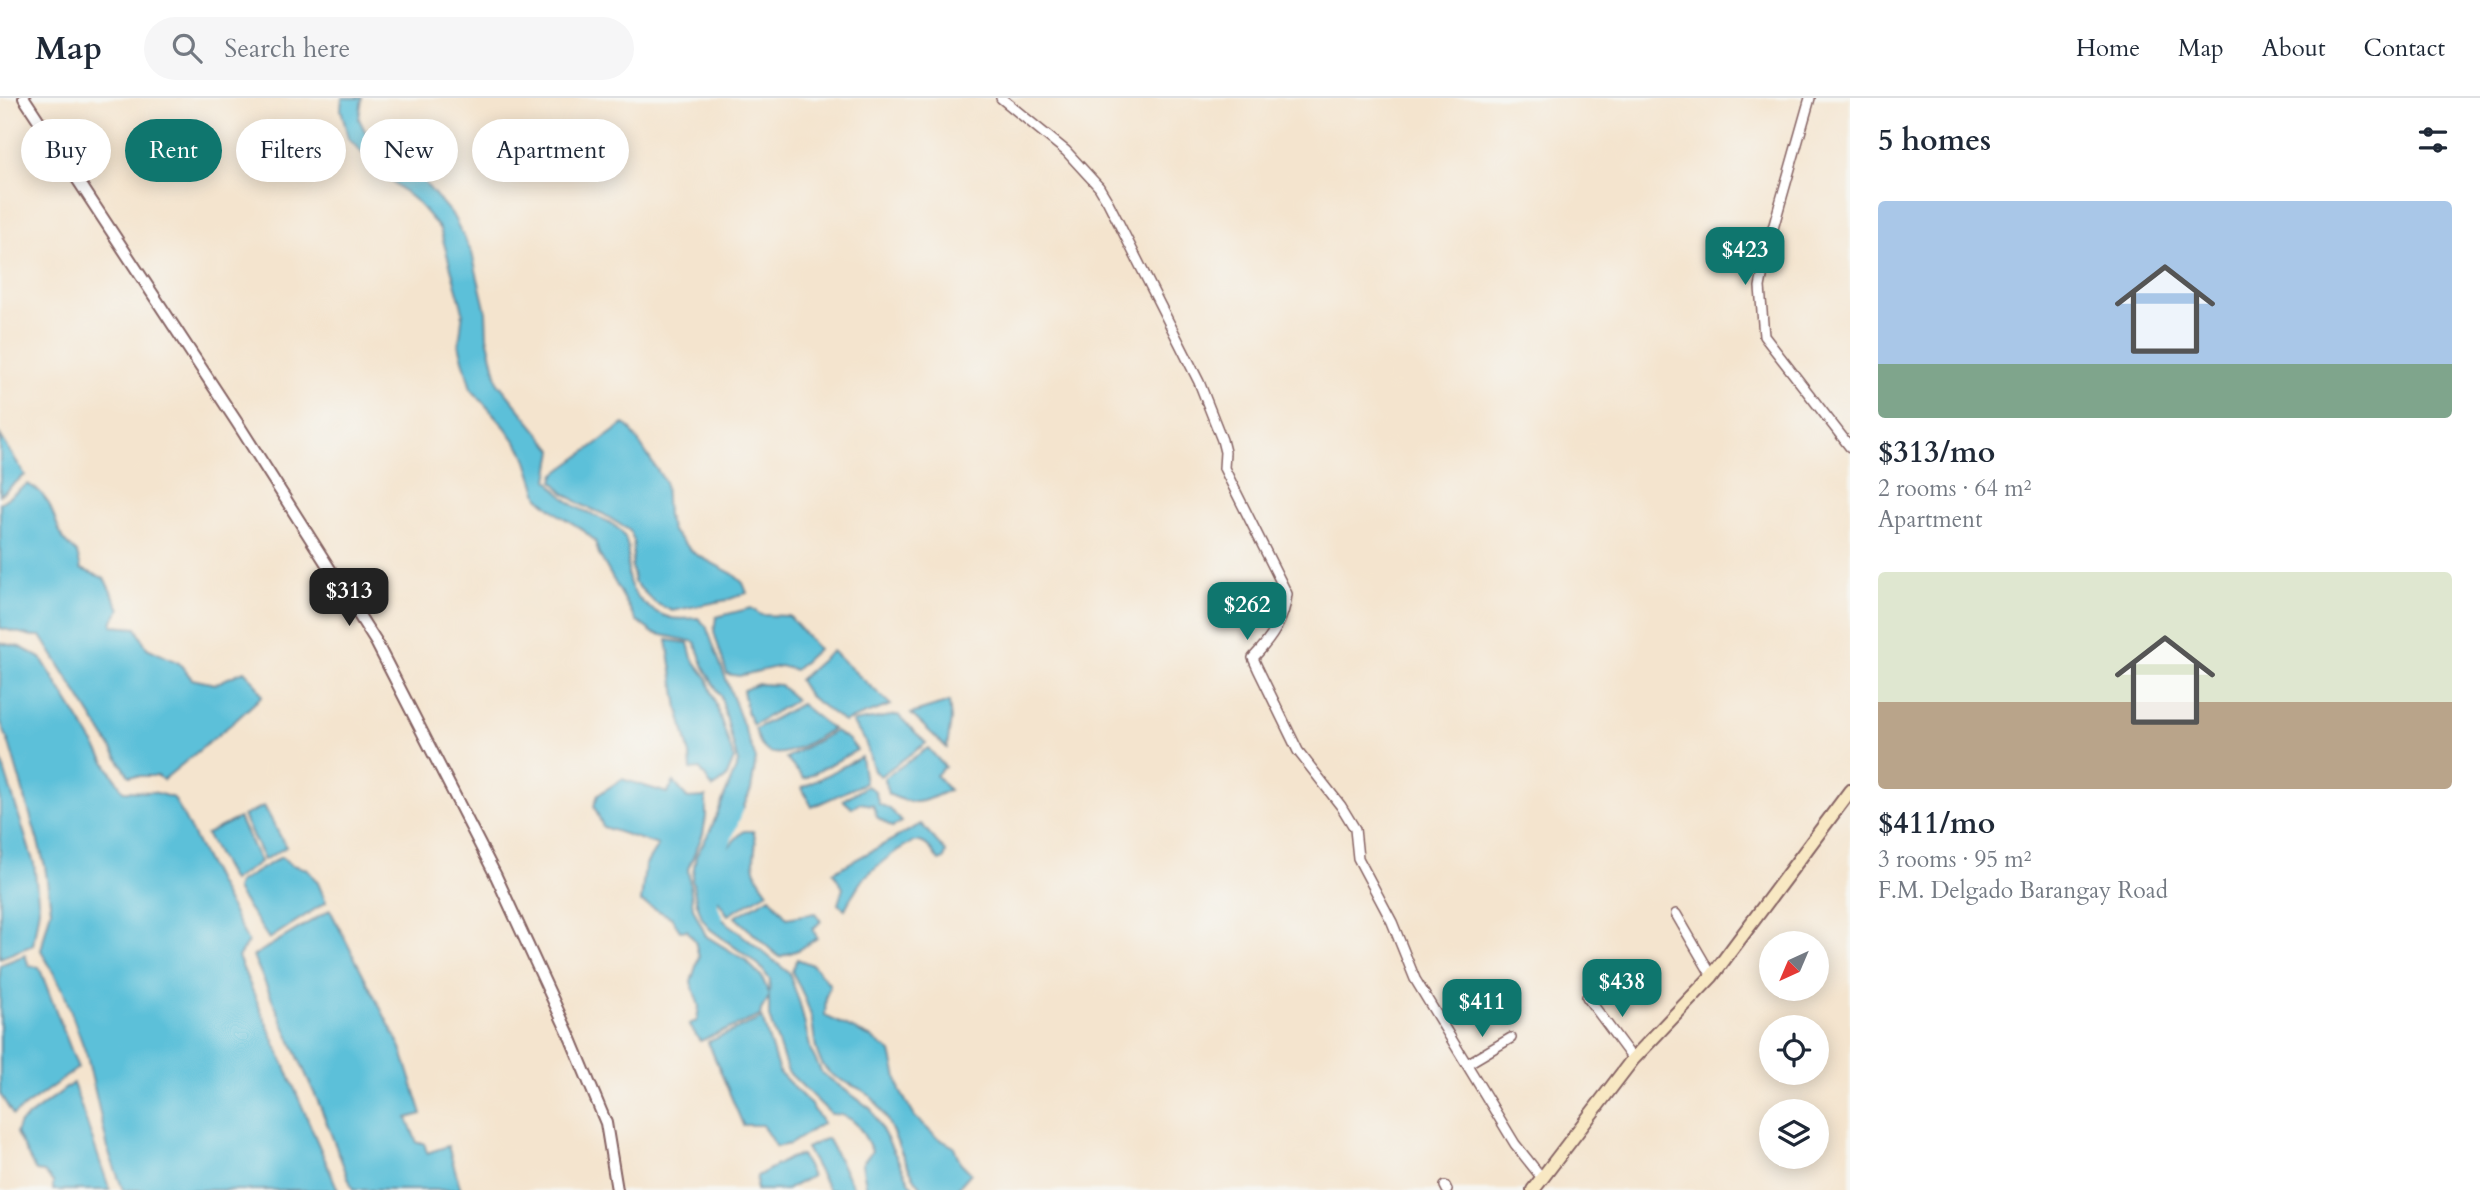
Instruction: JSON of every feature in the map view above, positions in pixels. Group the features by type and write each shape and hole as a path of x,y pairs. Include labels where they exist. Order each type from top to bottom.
{"main road":[{"path":"1533,1190 1633,1059 1712,976 1850,791"}],"street":[{"path":"24,98 376,642 496,876 571,1039 606,1124 617,1190"},
{"path":"1810,98 1768,246 1760,287 1764,336 1850,447"},
{"path":"1008,100 1066,151 1099,187 1199,382 1222,440 1225,452 1224,468 1287,594 1285,608 1276,630 1254,658 1258,668 1298,751 1341,806 1355,829 1359,858 1392,922 1410,968 1515,1144 1542,1178"},
{"path":"1676,914 1712,976"},
{"path":"1587,997 1633,1059"},
{"path":"1467,1064 1511,1038"}],"water":[{"path":"342,98 362,98 359,119 360,151 348,138 346,119 343,119"},
{"path":"392,182 424,182 453,216 472,253 486,312 487,336 498,383 553,450 548,480 571,503 612,524 622,533 628,547 628,575 637,597 649,608 663,615 677,619 698,618 706,626 756,759 751,790 740,815 719,838 705,893 721,918 789,973 800,1004 811,1051 822,1073 871,1109 914,1190 867,1190 862,1164 872,1151 865,1137 852,1120 831,1114 788,1072 769,1017 769,997 760,1016 700,1041 689,1024 697,1021 699,1006 691,982 699,957 695,941 687,930 680,931 671,917 641,902 645,866 658,845 603,827 594,806 598,795 622,779 667,793 674,782 687,798 706,797 703,834 688,869 693,908 706,936 745,960 762,977 769,994 770,980 759,965 710,929 702,918 692,879 696,856 711,829 738,763 721,697 704,667 695,642 653,633 636,620 599,554 595,541 539,498 525,455 505,427 471,389 459,345 463,311 440,229 417,202"},
{"path":"624,424 629,427 665,482 667,516 672,531 695,554 733,574 743,583 747,593 727,600 672,611 655,603 634,582 634,541 630,531 582,505 564,493 553,481 555,474"},
{"path":"0,435 25,475 0,495"},
{"path":"28,484 40,492 49,504 63,540 77,553 81,569 104,578 120,609 112,626 136,628 147,648 179,663 192,679 215,684 244,671 255,682 262,696 163,780 158,776 129,776 41,636 0,628 0,503"},
{"path":"751,608 761,615 789,616 818,649 795,670 780,666 739,676 727,674 714,632 716,617"},
{"path":"667,640 688,643 692,658 707,678 734,759 726,778 713,788 700,769 691,770"},
{"path":"0,643 20,647 41,658 123,791 153,792 174,798 248,942 238,957 338,1190 123,1190 109,1153 87,1056 63,990 41,950 51,909 45,866 0,720"},
{"path":"832,651 891,705 844,722 809,696 799,680"},
{"path":"758,684 780,685 796,700 753,725 747,712 743,690"},
{"path":"949,702 951,719 947,748 911,714"},
{"path":"801,704 832,729 796,749 776,753 768,751 761,745 755,729"},
{"path":"898,715 926,743 880,776 874,771 865,741 852,722"},
{"path":"835,731 849,740 857,750 804,779 786,758"},
{"path":"928,748 945,767 936,775 949,790 918,802 905,801 888,794 884,778"},
{"path":"0,756 34,864 39,908 33,945 0,958"},
{"path":"861,757 865,783 812,807 802,788"},
{"path":"867,786 875,791 879,804 890,809 902,822 892,827 877,817 873,805 860,803 852,808 843,800"},
{"path":"264,806 286,847 264,860 243,816"},
{"path":"239,818 260,862 232,881 206,834"},
{"path":"921,824 946,852 944,859 939,861 923,843 908,844 866,876 845,909 838,904 843,888 833,872"},
{"path":"744,831 753,831 756,843 755,870 768,892 728,915 715,893 714,872 725,852"},
{"path":"281,857 292,865 307,869 318,883 326,902 269,939 236,890 238,883"},
{"path":"770,897 787,918 815,913 821,921 813,929 817,938 798,950 779,957 735,917"},
{"path":"330,910 401,1048 422,1114 407,1118 417,1143 424,1143 427,1153 448,1146 461,1190 353,1190 320,1106 253,956"},
{"path":"25,955 29,966 39,967 78,1068 13,1115 0,1094 0,965"},
{"path":"797,959 813,965 830,985 826,996 825,1016 870,1037 891,1052 900,1091 915,1117 936,1137 954,1147 960,1162 971,1173 956,1190 924,1190 909,1169 888,1121 874,1100 863,1091 836,1078 825,1068 816,1049 809,1010 792,972"},
{"path":"762,1018 779,1072 811,1105 823,1123 790,1144 776,1147 762,1125 743,1125 708,1042"},
{"path":"73,1083 110,1190 53,1190 53,1182 44,1172 36,1171 16,1133 20,1123"},
{"path":"827,1138 855,1190 829,1190 806,1148"},
{"path":"801,1155 812,1176 786,1190 756,1190 757,1176"}],"waterway":[{"path":"716,919 712,908 712,880 736,809"}]}
